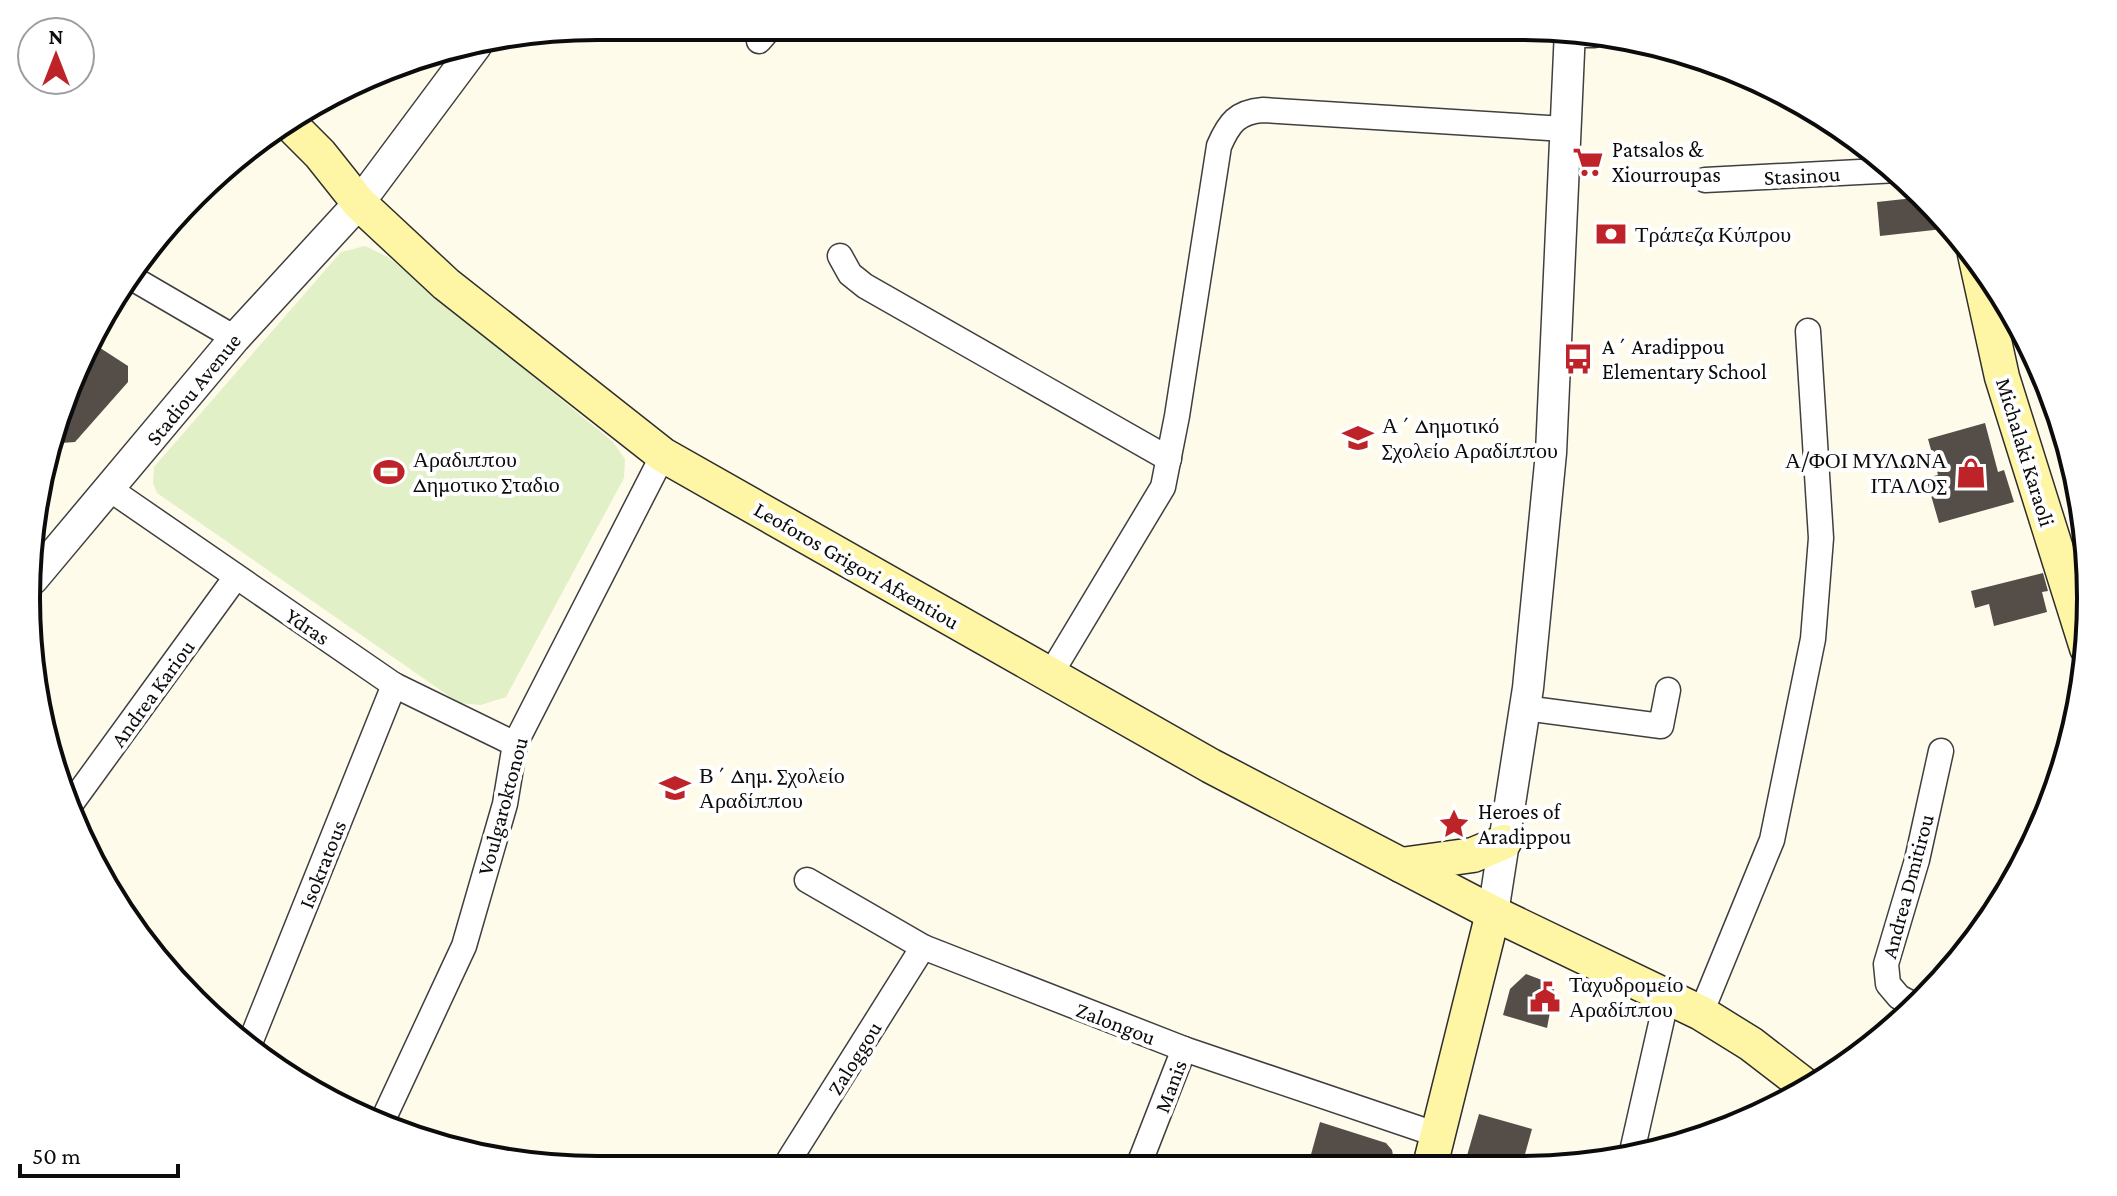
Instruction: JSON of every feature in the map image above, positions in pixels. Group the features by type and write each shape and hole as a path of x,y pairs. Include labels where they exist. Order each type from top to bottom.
{"main road":[{"name":"Leoforos Grigori Afxentiou","path":"295,129 320,154 359,203 446,284 663,455 1211,766 1493,913 1701,1013 1751,1044 1799,1081"},
{"name":"Michalaki Karaoli","path":"1982,287 2002,377 2077,615"},
{"path":"1401,865 1473,855 1504,842"},
{"path":"1434,1150 1493,913"}],"street":[{"path":"1493,913 1524,708 1551,453 1565,129 1577,43"},
{"name":"Stadiou Avenue","path":"41,570 111,490 235,338 359,203 469,56"},
{"path":"1050,675 1163,487 1219,146 1234,118 1247,111 1263,110 1565,129"},
{"name":"Stasinou","path":"1705,180 1878,171"},
{"path":"840,256 850,274 865,286 1169,459"},
{"path":"138,282 235,338"},
{"path":"1701,1013 1772,840 1813,639 1821,538 1808,331"},
{"name":"Voulgaroktonou","path":"385,1115 464,946 505,804 515,744 663,455"},
{"name":"Ydras","path":"111,490 394,685 515,744"},
{"name":"Andrea Kariou","path":"77,796 236,577"},
{"name":"Isokratous","path":"253,1037 394,685"},
{"path":"1524,708 1661,726 1668,690"},
{"name":"Andrea Dmitirou","path":"1906,1001 1888,984 1886,964 1917,860 1941,751"},
{"name":"Zalongou","path":"807,880 923,947 1434,1150"},
{"name":"Zaloggou","path":"792,1156 923,947"},
{"path":"1634,1144 1667,997"},
{"name":"Manis","path":"1142,1156 1184,1049"}],"green space":[{"name":"Αραδιππου Δημοτικο Σταδιο","path":"365,246 388,257 613,442 625,459 624,478 506,697 481,705 459,703 157,493 153,483 154,467 341,252"}],"building":[{"path":"1909,199 1939,229 1880,236 1877,202"},
{"path":"100,348 128,366 128,382 75,442 62,443 82,384"},
{"name":"Α/ΦΟΙ ΜΥΛΩΝΑ ΙΤΑΛΟΣ","path":"1985,423 1998,472 2004,470 2014,502 1939,523 1926,478 1938,475 1928,439"},
{"path":"2043,573 2048,591 2042,592 2047,612 1994,626 1989,604 1975,608 1971,591"},
{"path":"1526,974 1555,985 1547,1028 1503,1015 1510,989"},
{"path":"1479,1114 1532,1129 1525,1156 1467,1156"},
{"path":"1320,1122 1386,1143 1393,1156 1311,1156"}],"place":[{"name":"Patsalos & Xiourroupas","path":"1588,162"},
{"name":"Τράπεζα Κύπρου","path":"1611,234"},
{"name":"A´ Aradippou Elementary School","path":"1578,359"},
{"name":"Α´ Δημοτικό Σχολείο Αραδίππου","path":"1358,438"},
{"name":"Αραδιππου Δημοτικο Σταδιο","path":"389,472"},
{"name":"Α/ΦΟΙ ΜΥΛΩΝΑ ΙΤΑΛΟΣ","path":"1971,473"},
{"name":"Β´ Δημ. Σχολείο Αραδίππου","path":"675,788"},
{"name":"Heroes of Aradippou","path":"1454,824"},
{"name":"Ταχυδρομείο Αραδίππου","path":"1545,997"}]}
